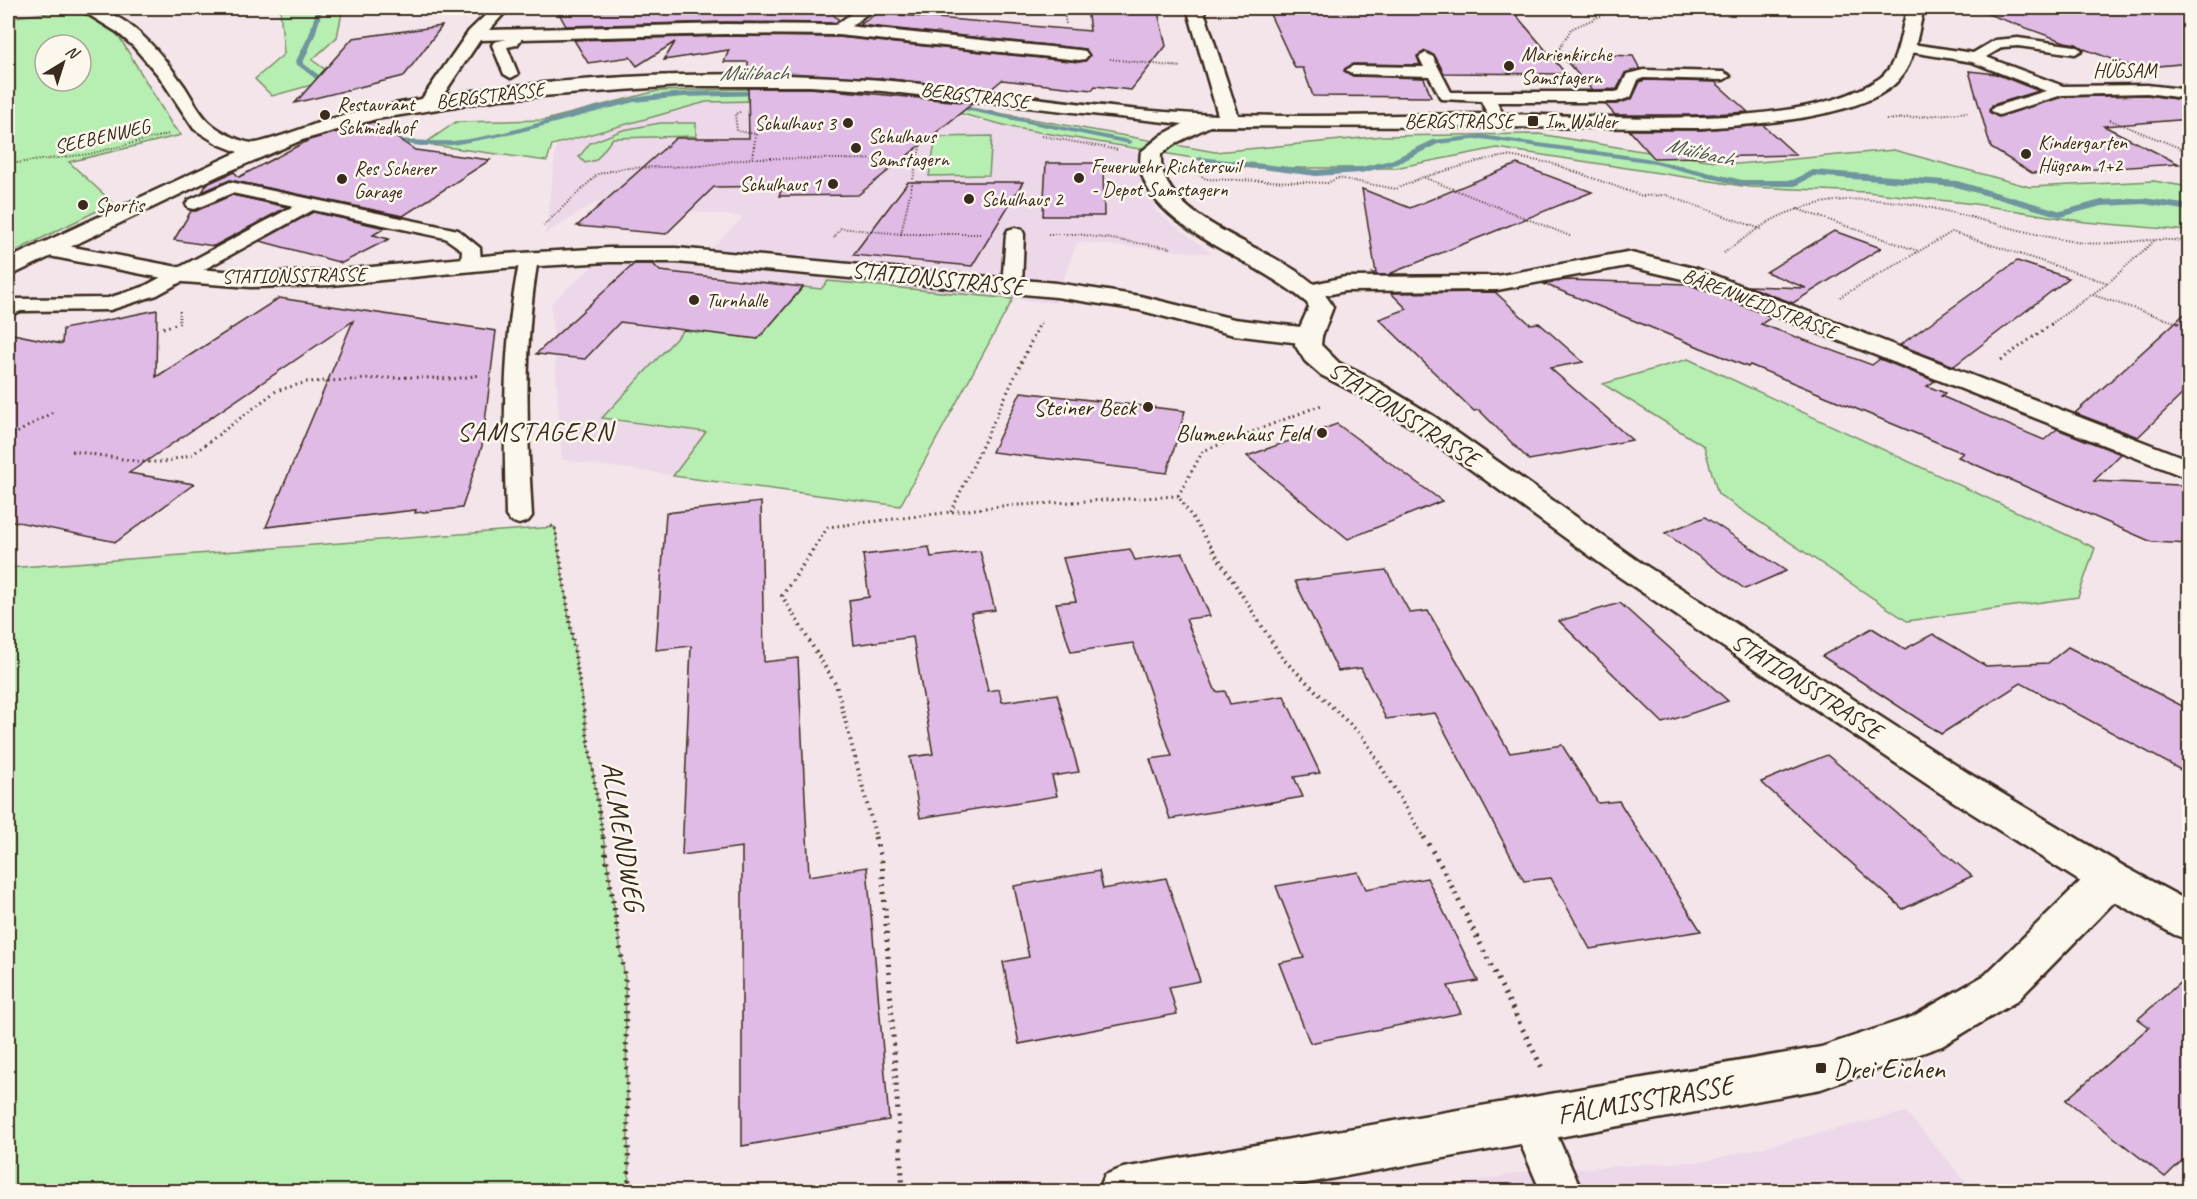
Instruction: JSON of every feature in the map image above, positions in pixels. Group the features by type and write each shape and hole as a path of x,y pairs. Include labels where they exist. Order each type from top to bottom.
{"street":[{"path":"86,8 118,24 140,41 201,124 225,140 254,151"},
{"path":"428,103 475,35 501,8"},
{"path":"1195,8 1230,121"},
{"name":"BERGSTRASSE","path":"8,268 254,151 328,126 428,103 489,93 705,80 809,81 912,87 1142,117 1206,120 1713,121 1779,116 1815,110 1865,94 1886,82 1900,67 1916,8"},
{"path":"475,35 726,29 838,30 1079,55"},
{"path":"1206,120 1169,139 1151,152 1149,164 1162,194 1193,219 1317,299 1321,307 1308,336"},
{"name":"STATIONSSTRASSE","path":"46,249 183,275 251,280 332,278 529,259 676,255 1056,290 1140,303 1234,327 1308,336 1308,345 1314,356 1330,369 1366,387 1425,423 1626,567 1954,783 2110,879 2190,923"},
{"name":"BÄRENWEIDSTRASSE","path":"1309,292 1346,284 1497,283 1627,259 1690,274 2190,470"},
{"name":"FÄLMISSTRASSE","path":"1123,1191 1821,1068 1926,1032 2001,988 2110,879"}],"lane":[{"path":"838,30 867,8"},
{"path":"511,74 498,45 512,42 518,34"},
{"name":"HÜGSAM","path":"1975,58 2000,43 2018,42 2075,50"},
{"name":"HÜGSAM","path":"1905,47 1975,58 2061,91"},
{"path":"1426,57 1446,96 1595,99 1626,94 1632,77 1644,74 1723,76"},
{"path":"1353,70 1432,72"},
{"name":"HÜGSAM","path":"1999,110 2061,91 2147,89 2190,95"},
{"path":"1487,97 1498,120"},
{"path":"195,204 230,187 451,234 471,248 471,264"},
{"path":"8,310 17,305 110,304 150,291 311,204"},
{"path":"1012,286 1015,234"},
{"path":"519,516 517,370 521,310 529,259"},
{"path":"1547,1117 1562,1191"}],"path":[{"path":"1595,99 1560,48 1571,29 1605,14 1606,8"},
{"path":"1134,62 1215,72"},
{"path":"2061,91 2069,99 2124,128 2190,152"},
{"path":"743,110 735,114 737,130 756,134 752,158"},
{"path":"1815,110 1855,123 1999,110"},
{"name":"SEEBENWEG","path":"8,164 46,162 89,154 201,124"},
{"path":"1155,178 1193,170 1206,179 1327,183 1338,178 1396,189 1423,177 1483,160 1507,156 1551,163 1642,196 1666,195 1761,229"},
{"path":"504,261 598,174 624,168 701,166 752,158 917,160"},
{"path":"1423,177 1627,259"},
{"path":"1690,274 1797,209 1845,201 1876,200 1937,208 2076,242 2112,244 2155,240 2190,241"},
{"path":"1797,209 1919,251"},
{"path":"1803,319 1952,232 2108,283"},
{"path":"901,234 1077,234 1206,253 1234,245"},
{"path":"1969,384 2108,283 2155,240"},
{"path":"951,512 1056,290"},
{"path":"2092,294 2190,327"},
{"path":"72,451 142,462 164,462 193,454 276,391 307,382 409,377 452,379 517,370"},
{"path":"1178,496 1203,451 1366,387"},
{"path":"8,438 53,412"},
{"path":"903,1191 882,862 837,685 782,597 828,527 1001,506 1178,496"},
{"path":"1178,496 1283,659 1364,738 1443,868 1547,1117"},
{"name":"ALLMENDWEG","path":"519,516 555,527 625,978 629,1191"}],"shaded area":[{"path":"795,99 950,115 1140,152 1137,162 1157,212 1213,254 1077,242 1055,303 1013,299 900,506 562,460 551,303 596,263 695,265 743,217 598,201 545,234 557,144 705,103"},
{"path":"1906,1112 1974,1191 1417,1192 1530,1171 1706,1161"}],"green space":[{"path":"84,8 102,8 172,125 181,135 69,162 113,203 8,255 8,18"},
{"path":"280,8 343,8 337,37 312,60 337,78 272,96 255,79 284,54"},
{"path":"743,89 834,93 954,105 1215,152 1383,136 1539,134 1737,164 1894,150 2030,187 2154,181 2189,187 2189,231 2085,222 1975,204 1867,192 1749,187 1497,148 1395,168 1252,168 1015,128 962,114 895,106 809,100 706,102 552,145 547,161 424,144 456,122 545,120 657,91"},
{"path":"660,123 696,123 696,136 613,138 596,160 585,163 579,157 590,143 623,130"},
{"path":"992,136 989,175 929,176 936,137"},
{"path":"828,281 1013,299 900,506 673,476 706,432 602,418 684,330 758,339 803,287 821,289"},
{"path":"1688,359 2095,548 2078,597 1907,621 1718,494 1704,446 1603,384"},
{"path":"555,527 625,978 629,1191 8,1191 8,568"}],"building":[{"path":"556,8 826,8 839,20 835,23 726,22 566,26"},
{"path":"1087,8 1157,8 1166,46 1131,90 1095,86 1092,90 1002,80 990,90 881,78 748,72 748,62 724,62 729,50 664,60 675,42 637,66 630,57 588,63 574,40 726,36 838,37 1079,62 1085,61 1090,56 1085,49 860,25 877,13 1090,31"},
{"path":"1305,8 1510,8 1566,74 1444,73 1435,56 1425,51 1417,56 1420,65 1353,64 1344,71 1353,76 1424,78 1431,97 1313,96 1303,68 1295,68 1268,10 1306,10"},
{"path":"1982,8 2190,8 2190,63 2137,68 2076,44 1982,12"},
{"path":"442,26 404,76 295,103 353,38"},
{"path":"1559,53 1633,56 1640,69 1625,73 1617,89 1592,90"},
{"path":"1969,71 1996,74 2039,91 1992,105 1989,112 1998,117 2062,97 2147,95 2190,101 2190,119 2104,126 2179,164 2032,173 1991,148"},
{"path":"1644,80 1715,82 1748,112 1695,115 1615,115 1605,104 1617,104 1632,99 1640,82"},
{"path":"748,88 810,88 973,103 858,195 779,196 783,186 714,187 666,234 577,226 676,138 749,138"},
{"path":"373,122 415,150 490,160 403,216 230,180 202,192 207,184 234,172 239,177 309,140"},
{"path":"1763,125 1796,155 1654,158 1629,130 1700,130"},
{"path":"1046,163 1103,163 1104,216 1043,216"},
{"path":"1517,164 1592,192 1389,274 1409,274 1373,275 1372,273 1376,273 1362,189 1410,208"},
{"path":"908,182 1023,182 972,266 853,255"},
{"path":"232,195 287,207 214,246 174,240 191,211 196,211"},
{"path":"313,212 385,228 373,235 389,239 342,263 260,241"},
{"path":"1834,231 1881,248 1793,303 1747,286 1806,288 1766,272"},
{"path":"2017,261 2069,278 1954,366 1900,345"},
{"name":"Turnhalle","path":"634,264 653,264 660,271 803,287 758,339 620,322 585,359 536,354"},
{"path":"1566,280 1688,284 1772,317 1761,324 1872,365 1880,359 1935,381 1927,386 1945,393 1941,396 2044,440 2057,429 2121,454 2094,481 2179,485 2190,495 2190,544 2152,542 1958,457 1963,453 1750,365 1748,367 1544,284"},
{"path":"1495,292 1530,324 1539,323 1583,362 1550,368 1632,440 1529,460 1479,410 1474,411 1379,319 1407,309 1391,293"},
{"path":"279,298 496,331 482,446 462,508 415,513 416,510 266,527 353,321 129,473 194,484 116,542 8,520 8,333 62,344 63,329 157,310 156,377"},
{"path":"2190,309 2190,387 2138,437 2075,413"},
{"path":"1021,392 1185,411 1167,473 992,452"},
{"path":"1337,424 1442,501 1348,539 1247,456"},
{"path":"761,502 764,662 798,658 809,876 867,867 889,1120 742,1146 742,847 682,855 691,646 656,650 666,513"},
{"path":"1705,517 1786,571 1745,589 1665,533"},
{"path":"929,547 931,557 980,551 995,610 971,613 988,691 999,689 1002,702 1057,694 1079,772 1052,776 1057,796 920,818 910,757 933,754 913,637 854,645 849,600 869,597 863,555"},
{"path":"1130,549 1135,560 1183,553 1210,616 1186,619 1216,692 1225,691 1230,704 1284,696 1320,773 1294,777 1303,797 1170,819 1150,759 1172,756 1133,643 1071,652 1056,603 1076,601 1063,558"},
{"path":"1386,570 1410,613 1428,611 1510,753 1562,745 1598,803 1619,801 1701,931 1590,949 1551,878 1524,881 1435,713 1386,719 1361,668 1338,671 1295,581"},
{"path":"1620,603 1728,701 1663,723 1559,621"},
{"path":"1872,628 1905,649 1933,634 1986,666 2048,663 2068,647 2190,710 2190,775 2021,683 1941,734 1822,656"},
{"path":"1827,755 1972,876 1903,909 1761,782"},
{"path":"1099,871 1103,889 1166,878 1200,981 1169,987 1177,1014 1019,1044 1003,962 1029,957 1014,886"},
{"path":"1358,872 1366,889 1427,878 1478,981 1448,986 1461,1013 1310,1043 1279,963 1304,958 1276,886"},
{"path":"2190,974 2190,1153 2165,1177 2066,1100 2149,1027 2138,1019"}],"waterway":[{"name":"Mülibach","path":"320,8 312,35 299,63 321,81"},
{"name":"Mülibach","path":"389,140 421,144 452,143 513,132 634,100 716,93 766,93"},
{"name":"Mülibach","path":"950,105 1129,142"},
{"name":"Mülibach","path":"1200,159 1316,173 1361,170 1394,162 1436,142 1481,137 1647,160 1742,183 1795,183 1813,173 1957,184 2061,214 2101,203 2144,201 2190,208"}],"place":[{"name":"Marienkirche Samstagern","path":"1509,66"},
{"name":"Restaurant Schmiedhof","path":"325,115"},
{"name":"Im Walder","path":"1533,121"},
{"name":"Schulhaus 3","path":"848,123"},
{"name":"Schulhaus Samstagern","path":"856,148"},
{"name":"Kindergarten Hügsam 1+2","path":"2026,154"},
{"name":"Feuerwehr Richterswil - Depot Samstagern","path":"1079,178"},
{"name":"Res Scherer Garage","path":"342,179"},
{"name":"Schulhaus 1","path":"833,184"},
{"name":"Schulhaus 2","path":"969,199"},
{"name":"Sportis","path":"83,205"},
{"name":"Turnhalle","path":"694,300"},
{"name":"Steiner Beck","path":"1148,407"},
{"name":"Blumenhaus Feld","path":"1322,433"},
{"name":"Drei Eichen","path":"1821,1068"}],"district":[{"name":"SAMSTAGERN","path":"535,431"}]}
